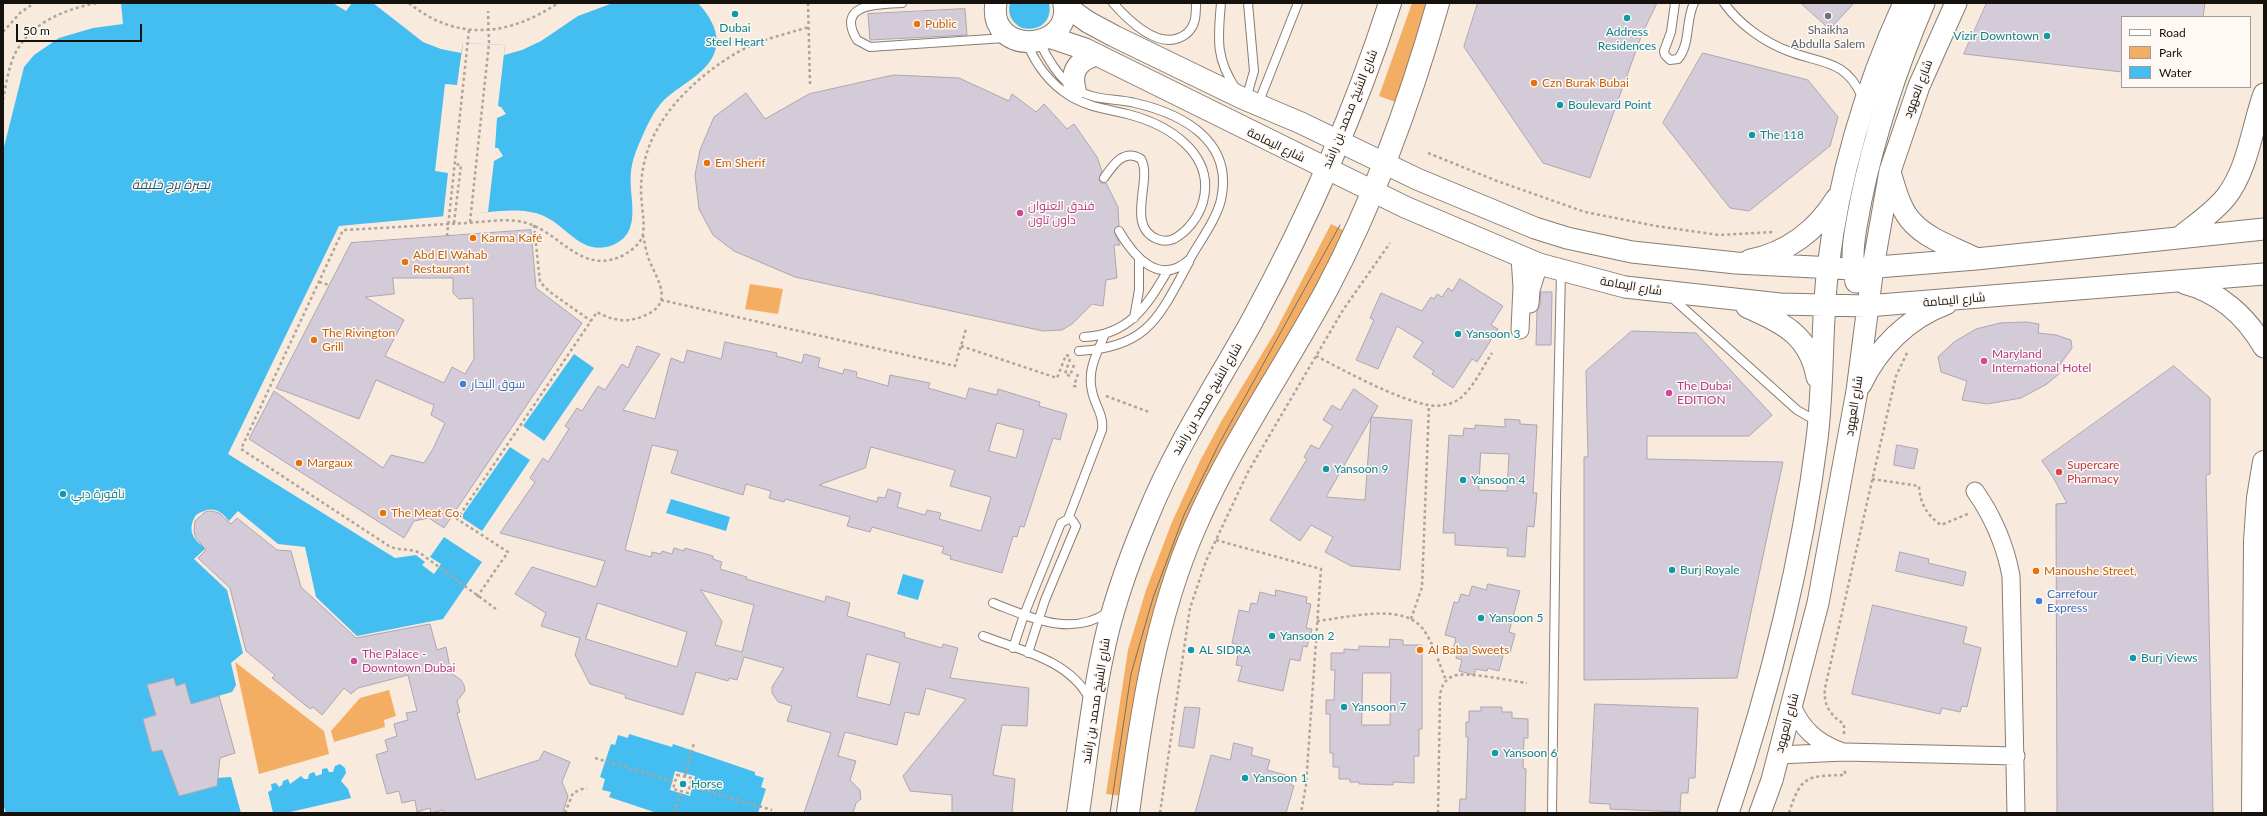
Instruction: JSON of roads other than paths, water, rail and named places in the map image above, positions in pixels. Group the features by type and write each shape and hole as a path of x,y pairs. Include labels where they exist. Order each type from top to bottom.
{"main road":[{"name":"شارع الشيخ محمد بن راشد","path":"1078,813 1102,655 1116,602 1134,550 1168,471 1189,429 1252,320 1326,169 1368,67 1390,3"},
{"path":"1128,813 1149,673 1176,576 1194,529 1232,454 1327,290 1374,192 1401,124 1438,3"},
{"path":"2253,813 2256,520 2264,462"}],"street":[{"path":"996,3 996,18 1002,30 1032,40 1058,28 1063,18 1064,4 1101,29 1248,101 1505,217 1567,238 1632,252 1736,263 1827,269 1863,268 1976,259 2264,229"},
{"path":"1728,813 1776,655 1804,524 1821,397 1824,306 1827,269 1840,192 1864,102 1904,3"},
{"name":"شارع العهود","path":"1760,813 1792,706 1818,602 1857,392 1867,306 1863,268 1890,171 1919,86 1956,3"},
{"path":"1863,268 1852,245 1873,149 1897,72 1920,12"},
{"name":"شارع اليمامة","path":"1032,40 1073,43 1374,192 1530,261 1561,271 1625,287 1734,301 1824,306 1867,306 2264,274"},
{"path":"1075,89 1073,74 1076,66 1082,60 1097,54"},
{"path":"2180,237 2209,214 2226,196 2234,184 2241,170 2264,94"},
{"path":"1890,171 1896,193 1912,223 1933,238 1976,259"},
{"path":"1736,263 1760,258 1783,249 1802,238 1826,213 1840,192"},
{"path":"1524,330 1522,287 1530,261"},
{"path":"2176,281 2196,286 2214,295 2231,307 2250,327 2264,346"},
{"path":"1857,392 1874,361 1897,335 1926,314 1959,299"},
{"path":"1734,301 1781,323 1798,336 1812,358 1821,397"},
{"path":"1975,491 1986,506 2002,540 2011,576 2016,756 2016,813"},
{"path":"1776,655 1778,690 1768,739 1774,751 1778,755 1844,752 2016,756"},
{"path":"1792,706 1803,726 1814,737 1826,746 1844,752"}],"lane":[{"path":"902,3 866,5 858,10 853,17 851,26 857,40 870,47 1032,40"},
{"path":"1113,3 1125,16 1144,30 1163,39 1172,40 1182,37 1189,31 1194,23 1196,3"},
{"path":"1221,3 1218,38 1221,61 1248,101"},
{"path":"1248,3 1254,71 1248,101"},
{"path":"1248,101 1298,3"},
{"path":"1675,3 1671,32 1664,51 1664,55 1670,60 1678,59 1684,50 1688,19 1694,3"},
{"path":"1724,3 1749,28 1774,44 1800,55 1841,68 1854,82 1864,102"},
{"path":"1920,12 1931,3"},
{"path":"1032,40 1058,72 1075,89 1097,98 1146,106 1183,120 1196,127 1213,148 1222,173 1220,201 1165,306 1153,323 1128,341 1098,350 1077,354"},
{"path":"1032,40 1040,68 1048,78 1070,96 1097,108 1129,114 1180,138 1196,154 1201,165 1204,176 1204,199 1200,210 1191,225 1179,236 1170,240 1161,241 1146,231 1143,222 1140,194 1145,169 1141,159 1130,154 1124,156 1115,163 1104,178"},
{"path":"1119,230 1133,254 1139,259 1158,269 1168,270 1184,265 1190,259"},
{"path":"1134,319 1139,290 1139,259"},
{"path":"1084,337 1105,334 1134,319 1154,293 1168,270"},
{"path":"1552,813 1556,498 1561,271"},
{"path":"1665,292 1797,410 1818,422"},
{"path":"1013,648 1024,615 1062,523 1068,519 1102,430 1102,415 1092,391 1092,370 1105,334"},
{"path":"1028,653 1052,580 1076,526 1075,522 1068,519"},
{"path":"993,604 1038,619 1063,624 1087,623 1108,611 1116,602"},
{"path":"983,636 1051,662 1073,676 1082,686 1094,709"}],"water":[{"name":"بحيرة برج خليفة","path":"121,3 333,3 346,11 352,3 373,3 423,42 441,49 461,53 463,43 505,45 504,55 522,50 541,41 578,16 613,3 698,3 706,12 715,31 717,40 716,49 706,67 663,101 648,123 637,150 632,168 632,223 623,239 613,245 602,248 584,244 544,216 522,211 500,211 339,226 228,454 395,558 416,555 425,562 422,565 434,574 441,564 430,557 444,537 482,562 443,619 357,636 316,597 305,547 278,544 238,511 229,521 222,513 214,510 206,510 196,515 193,520 192,534 201,545 206,548 194,559 227,590 243,653 231,663 236,685 232,692 191,704 185,683 176,686 174,678 148,685 156,715 143,719 152,752 179,745 176,767 169,769 179,796 217,786 216,778 231,777 241,813 6,813 3,804 3,151 24,67 34,55 59,38 93,28 123,24"},
{"path":"1010,3 1049,3 1049,15 1047,20 1039,27 1028,29 1022,28 1015,24 1011,18 1009,11"},
{"path":"574,354 594,368 544,441 523,426"},
{"path":"510,447 530,460 482,531 461,517"},
{"path":"671,499 730,517 726,531 666,513"},
{"path":"903,574 924,580 918,600 897,594"},
{"path":"629,734 672,747 673,744 755,772 755,775 764,778 761,787 766,789 758,813 657,813 609,797 611,792 602,790 605,779 600,777 611,744 615,745 618,735 628,738","holes":["675,771 695,776 690,796 670,790"]},
{"path":"340,764 345,768 346,773 341,781 348,789 351,798 286,813 273,813 268,792 272,790 271,784 276,783 279,787 282,785 283,781 288,779 290,784 301,776 304,779 308,779 309,774 314,772 316,776 322,774 322,769 327,768 329,772 333,772 335,766"}],"tram line":[{"path":"1110,813 1131,674 1153,598 1184,515 1219,444 1340,225"}],"place":[{"name":"Dubai Steel Heart","path":"735,14"},
{"name":"Shaikha Abdulla Salem","path":"1828,16"},
{"name":"Address Residences","path":"1627,18"},
{"name":"Public","path":"917,24"},
{"name":"Vizir Downtown","path":"2047,36"},
{"name":"Czn Burak Bubai","path":"1534,83"},
{"name":"Boulevard Point","path":"1560,105"},
{"name":"The 118","path":"1752,135"},
{"name":"Em Sherif","path":"707,163"},
{"name":"فندق العنوان داون تاون","path":"1020,213"},
{"name":"Karma Kafé","path":"473,238"},
{"name":"Abd El Wahab Restaurant","path":"405,262"},
{"name":"Yansoon 3","path":"1458,334"},
{"name":"The Rivington Grill","path":"314,340"},
{"name":"Maryland International Hotel","path":"1984,361"},
{"name":"سوق البحار","path":"463,384"},
{"name":"The Dubai EDITION","path":"1669,393"},
{"name":"Margaux","path":"299,463"},
{"name":"Yansoon 9","path":"1326,469"},
{"name":"Supercare Pharmacy","path":"2059,472"},
{"name":"Yansoon 4","path":"1463,480"},
{"name":"نافورة دبي","path":"63,494"},
{"name":"The Meat Co.","path":"383,513"},
{"name":"Burj Royale","path":"1672,570"},
{"name":"Manoushe Street,","path":"2036,571"},
{"name":"Carrefour Express","path":"2039,601"},
{"name":"Yansoon 5","path":"1481,618"},
{"name":"Yansoon 2","path":"1272,636"},
{"name":"AL SIDRA","path":"1191,650"},
{"name":"Al Baba Sweets","path":"1420,650"},
{"name":"Burj Views","path":"2133,658"},
{"name":"The Palace - Downtown Dubai","path":"354,661"},
{"name":"Yansoon 7","path":"1344,707"},
{"name":"Yansoon 6","path":"1495,753"},
{"name":"Yansoon 1","path":"1245,778"},
{"name":"Horse","path":"683,784"}]}
